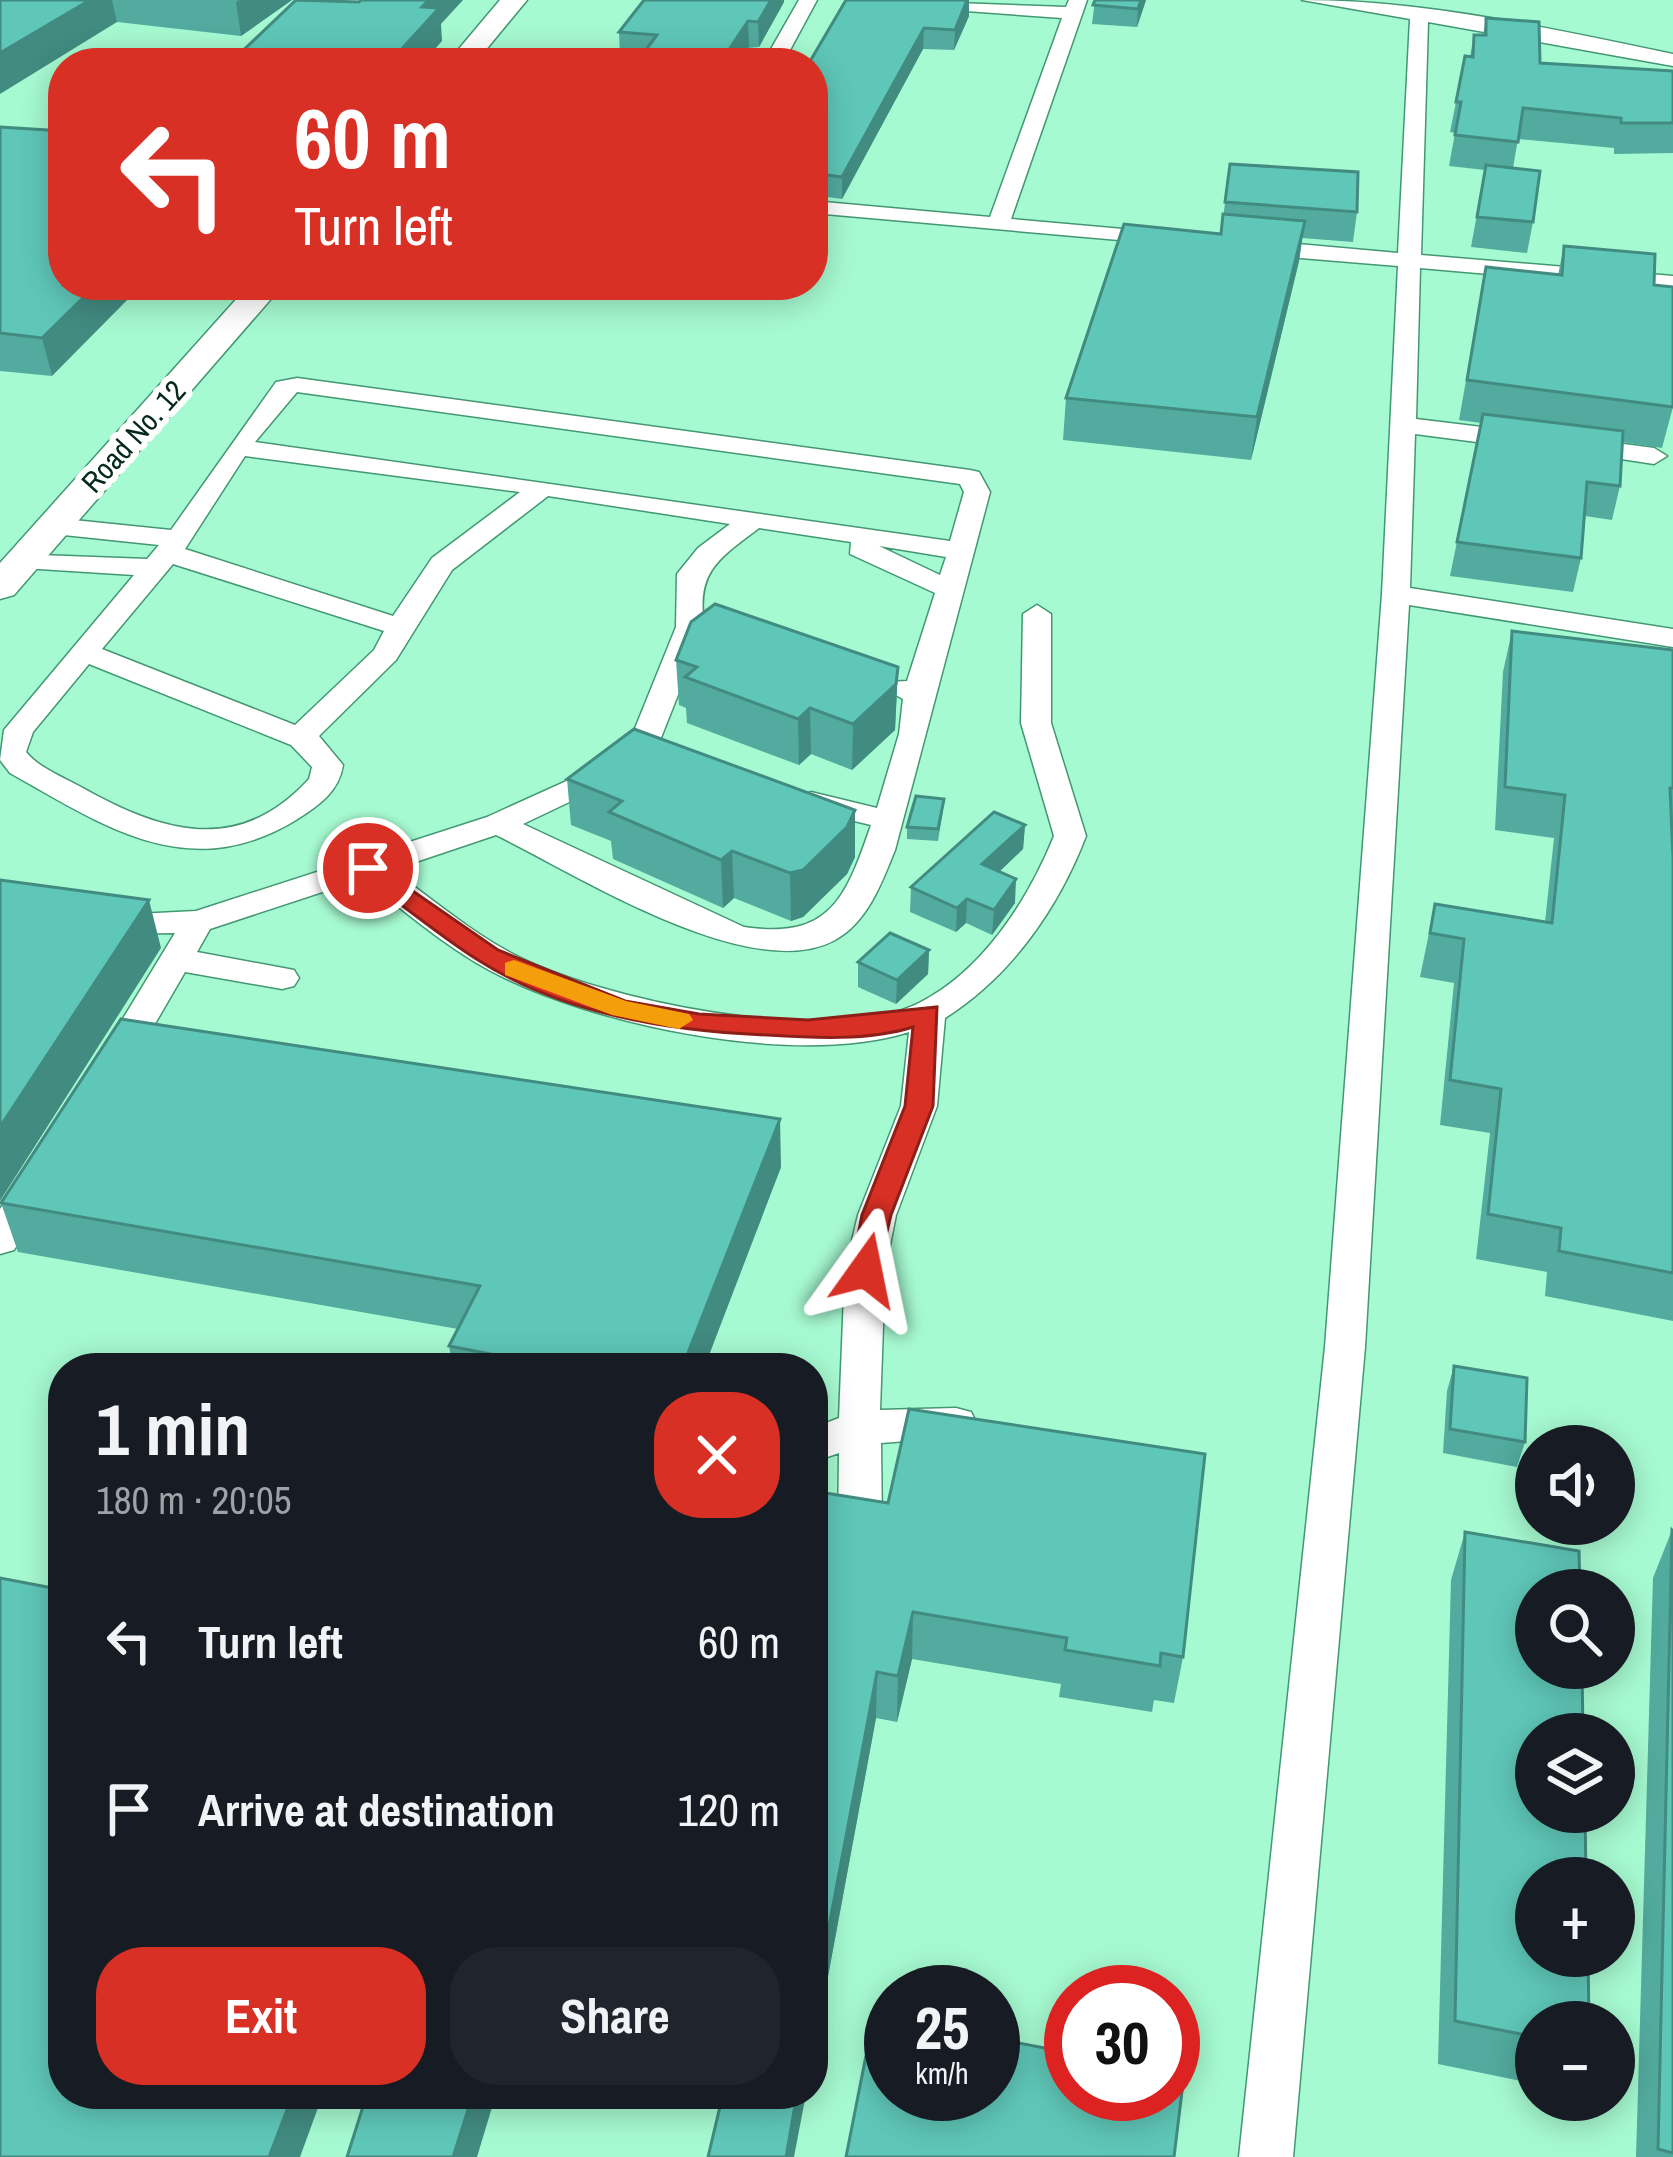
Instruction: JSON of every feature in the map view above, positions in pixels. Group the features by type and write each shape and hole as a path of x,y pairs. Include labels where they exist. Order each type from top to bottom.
{"street":[{"path":"474,48 514,0"},
{"path":"781,48 808,0"},
{"path":"883,0 1076,7 998,224"},
{"path":"1311,0 1533,31 1673,60"},
{"path":"1266,2157 1345,1347 1396,594 1419,15"},
{"path":"828,208 1673,283"},
{"name":"Road No. 12","path":"12,573 254,300"},
{"path":"84,652 302,739 329,772 313,794 274,823 218,843 154,836 21,766 10,753 19,730 84,652 167,554 238,447 285,387 970,478 977,492 918,694 914,734 863,895 841,922 798,938 757,941 736,937 498,824"},
{"path":"1401,424 1654,456"},
{"path":"238,447 962,550"},
{"path":"302,739 386,654 424,585 442,564 543,487"},
{"path":"638,758 690,627 683,596 688,574 752,521"},
{"path":"54,526 167,554 403,628"},
{"path":"830,534 951,590"},
{"path":"12,573 167,554"},
{"path":"1396,594 1673,638"},
{"path":"368,868 489,956 556,988 621,1009 699,1023 808,1028 897,1023 928,1013 980,970 1042,900 1070,836 1036,723 1036,614"},
{"path":"690,627 754,646"},
{"path":"878,682 918,694"},
{"path":"68,918 136,926 198,922 498,824 638,758 679,769"},
{"path":"784,795 889,820"},
{"path":"90,1100 198,922"},
{"path":"179,960 282,978"},
{"path":"860,1526 866,1270 877,1215 919,1106 928,1013"},
{"path":"0,1240 51,1160"},
{"path":"828,1439 860,1427 992,1426"}],"building":[{"path":"0,0 90,0 0,53"},
{"path":"296,0 429,0 422,7 439,8 403,48 246,48"},
{"path":"644,0 771,0 758,22 748,21 730,48 647,48 657,35 619,32"},
{"path":"846,0 967,0 955,30 924,28 842,177 828,175 828,48 818,48"},
{"path":"1095,0 1141,0 1138,9 1093,5"},
{"path":"1486,18 1539,22 1540,63 1673,71 1673,123 1621,123 1621,118 1523,108 1518,142 1455,135 1465,56 1473,57 1474,35 1486,35"},
{"path":"0,127 48,130 48,300 81,300 42,338 0,333"},
{"path":"1230,164 1358,172 1357,212 1225,202"},
{"path":"1486,165 1540,171 1533,222 1477,217"},
{"path":"1223,214 1305,221 1257,417 1066,398 1124,224 1221,234"},
{"path":"1564,246 1655,254 1654,285 1673,287 1673,407 1467,380 1486,267 1562,275"},
{"path":"1483,414 1623,431 1620,486 1587,482 1581,558 1457,542"},
{"path":"715,604 898,667 896,684 853,724 810,708 798,719 685,677 697,667 676,660 691,622"},
{"path":"1512,631 1673,650 1673,1273 1559,1251 1561,1228 1488,1214 1501,1089 1450,1080 1464,939 1430,933 1435,904 1552,923 1565,795 1505,787"},
{"path":"634,729 855,810 847,827 803,870 790,873 732,851 721,860 609,812 622,801 567,779"},
{"path":"916,796 944,799 938,829 907,827"},
{"path":"994,812 1025,825 982,864 1016,879 994,910 967,899 957,908 911,887"},
{"path":"0,880 149,900 0,1127"},
{"path":"890,933 929,950 897,980 858,962"},
{"path":"121,1019 780,1119 688,1353 485,1353 449,1346 480,1286 1,1203"},
{"path":"1454,1366 1527,1378 1526,1425 1515,1425 1515,1440 1450,1429"},
{"path":"909,1409 1205,1454 1183,1657 1161,1653 1160,1666 1065,1650 1067,1638 913,1612 898,1676 877,1672 828,1932 828,1493 888,1503"},
{"path":"1673,1531 1673,2153 1658,2149"},
{"path":"1465,1532 1515,1540 1515,1545 1579,1551 1579,1569 1515,1569 1515,1689 1582,1689 1583,1713 1515,1713 1515,1833 1585,1833 1586,1857 1515,1857 1515,1977 1588,1977 1589,2001 1515,2001 1515,2033 1455,2021"},
{"path":"0,1578 48,1587 48,2109 287,2109 269,2157 0,2157"},
{"path":"1020,2043 1044,2048 1044,2121 1178,2121 1174,2157 846,2157 864,2066 864,2121 1020,2121"},
{"path":"362,2109 468,2109 453,2157 347,2157"},
{"path":"719,2109 794,2109 786,2157 708,2157"}],"slow traffic":[{"path":"514,969 621,1009 679,1020"}],"route":[{"path":"368,868 489,956 556,988 621,1009 762,1028 857,1027 897,1023 928,1013 919,1106 877,1215 866,1270"}]}
